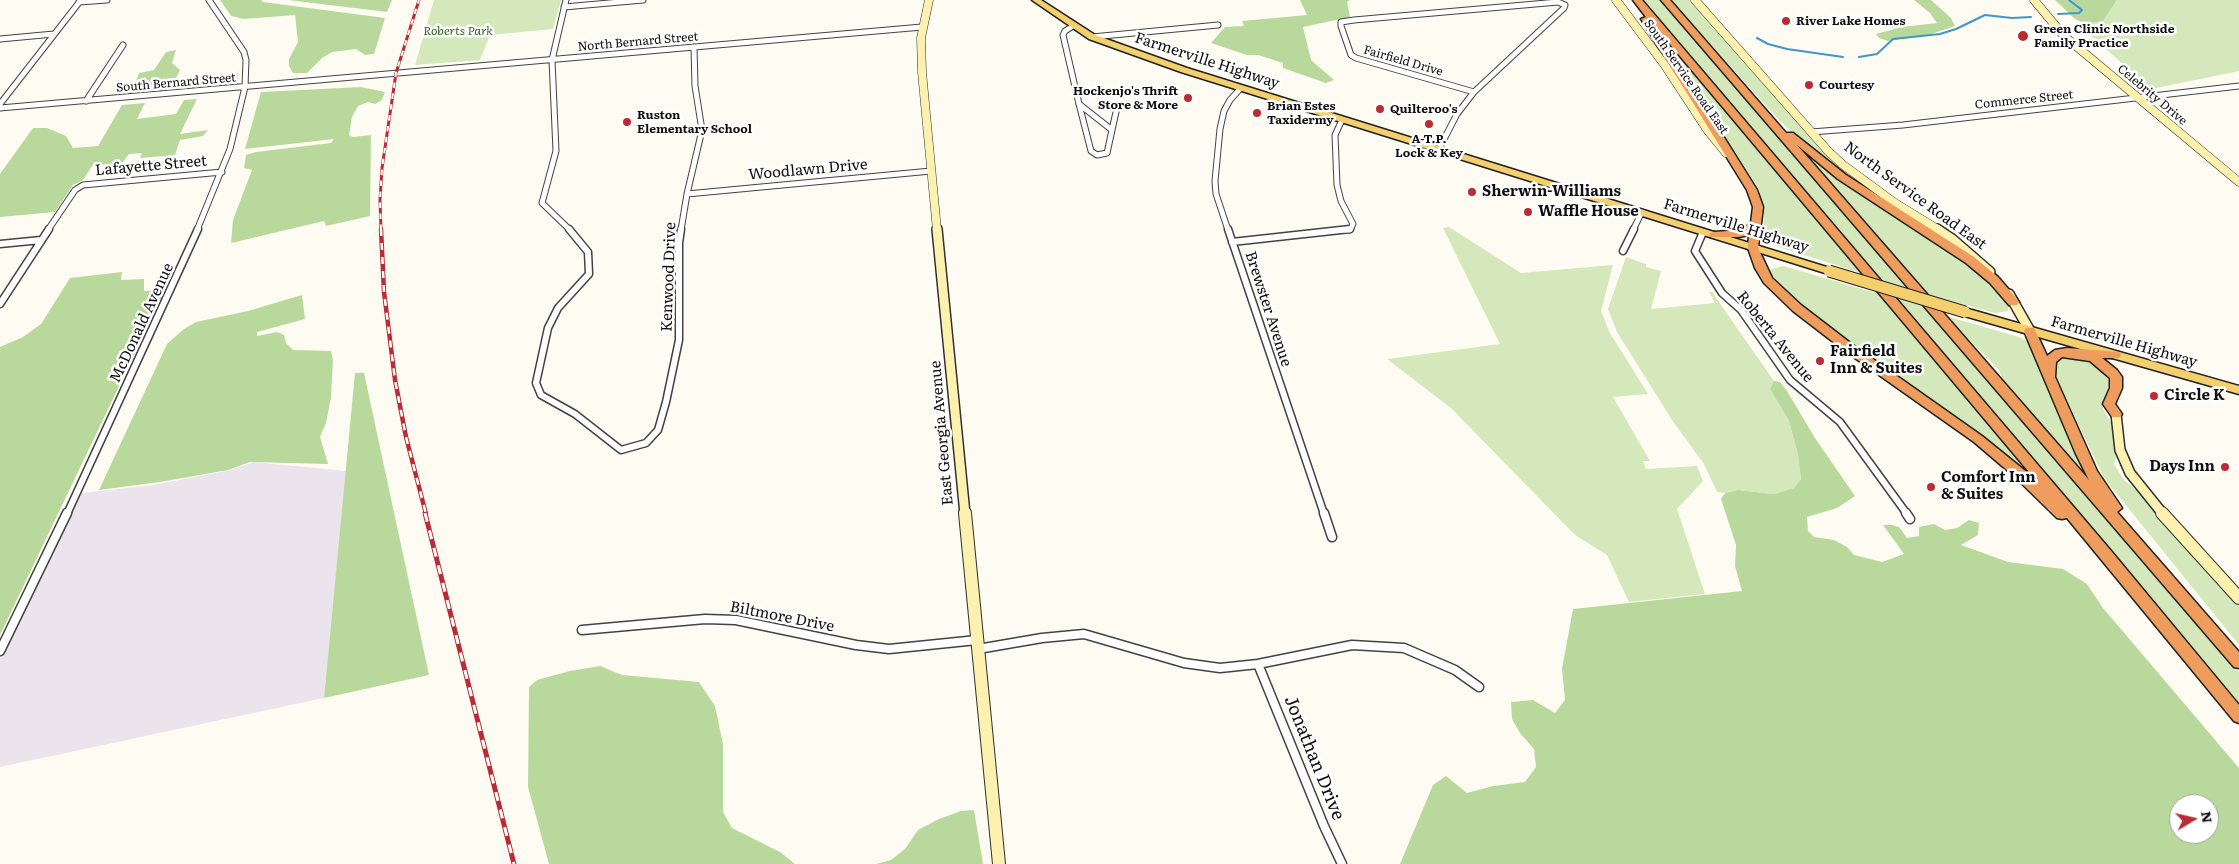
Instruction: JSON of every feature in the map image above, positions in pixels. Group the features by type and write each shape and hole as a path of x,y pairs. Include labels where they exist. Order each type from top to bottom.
{"highway":[{"path":"1633,0 1755,198 1758,207 1753,248 1768,280 1797,308 1849,348 1978,439 2020,473 2107,556"},
{"path":"1637,0 2107,556 2239,716"},
{"path":"1665,0 2239,662"},
{"path":"1764,113 1842,177 1970,260 1994,280 2013,302"},
{"path":"1709,233 1739,234 1746,232 1756,224"},
{"path":"2030,331 2082,454 2101,488 2144,546 2221,641"},
{"path":"2067,352 2093,357 2113,373 2116,377 2116,388 2109,404 2116,414"},
{"path":"2052,381 2050,360 2059,353 2115,355"}],"main road":[{"name":"East Georgia Avenue","path":"929,0 922,27 922,72 999,864"},
{"name":"Farmerville Highway","path":"1036,0 1073,26 1114,47 1240,89 1965,312 2239,390"},
{"name":"South Service Road East","path":"1616,0 1664,64 1708,131 1737,166"},
{"name":"North Service Road East","path":"1695,0 1828,151 1862,180 1966,250 1996,278 2030,331"},
{"name":"Celebrity Drive","path":"2034,0 2052,24 2064,36 2239,182"},
{"path":"2116,414 2120,450 2130,473 2150,501 2239,598"}],"street":[{"path":"0,106 80,1 107,0"},
{"name":"McDonald Avenue","path":"0,651 94,458 222,172 236,128 247,69 244,52 237,39 214,10 209,0"},
{"path":"552,60 566,0"},
{"path":"564,7 643,0"},
{"name":"Fairfield Drive","path":"1439,149 1457,114 1474,92 1565,5 1558,2 1341,22 1351,55 1356,58 1474,92"},
{"path":"1092,37 1218,25"},
{"path":"1073,26 1063,34 1092,154 1102,155 1109,152 1116,112"},
{"name":"North Bernard Street","path":"355,77 922,27"},
{"path":"0,39 54,34"},
{"path":"86,101 123,45"},
{"name":"Kenwood Drive","path":"552,60 552,95 556,151 542,203 576,236 588,252 589,274 558,308 548,328 536,383 542,395 575,414 618,448 633,449 646,443 658,430 679,340 679,243 687,194 702,130 695,86 694,47"},
{"name":"South Bernard Street","path":"0,106 86,101 355,77"},
{"name":"Commerce Street","path":"1811,132 1897,125 2239,86"},
{"name":"Brewster Avenue","path":"1240,89 1230,100 1224,111 1220,130 1215,181 1216,194 1332,537"},
{"path":"1079,104 1112,130"},
{"path":"1232,242 1350,230 1353,224 1341,201 1337,186 1335,135 1342,120"},
{"name":"Woodlawn Drive","path":"687,194 931,171"},
{"name":"Lafayette Street","path":"41,240 75,190 83,185 222,172"},
{"path":"1623,252 1642,212"},
{"name":"Roberta Avenue","path":"1709,233 1695,251 1722,293 1741,310 1790,380 1840,422 1910,519"},
{"path":"0,244 41,240"},
{"path":"0,304 41,240"},
{"name":"Biltmore Drive","path":"582,630 705,619 728,619 856,645 888,649 978,644 1084,634 1184,663 1220,668 1258,664 1352,645 1404,648 1455,670 1479,687"},
{"name":"Jonathan Drive","path":"1258,664 1324,826 1342,864"}],"shaded area":[{"path":"253,462 346,471 324,698 0,767 0,659 82,493 153,485 231,470"}],"green space":[{"path":"220,0 261,0 263,2 385,18 374,54 365,55 356,49 332,52 322,58 307,73 293,73 289,66 289,59 298,42 295,15 244,19 231,16"},
{"path":"288,0 392,0 387,12"},
{"name":"Roberts Park","path":"434,0 561,0 553,29 490,35 480,60 415,65"},
{"path":"1300,0 1350,0 1347,2 1350,17 1303,27 1311,60 1334,80 1326,83 1283,68 1283,63 1258,55 1247,55 1211,43 1225,27 1244,26 1242,21 1307,15"},
{"path":"1644,0 1660,0 2239,672 2239,703"},
{"path":"1671,0 1691,0 1831,158 1858,181 1895,207 1855,183 1803,144 1778,119"},
{"path":"1914,0 1931,0 1951,18 1955,26 1928,35 1888,41 1879,38 1876,34 1902,27 1937,23 1930,13"},
{"path":"2055,0 2117,0 2103,21 2085,24 2075,19"},
{"path":"2117,0 2239,0 2239,71 2151,89 2090,35 2085,24 2103,21"},
{"path":"1661,38 1692,70 2032,476 1805,311 1772,280 1769,274 1771,269 1784,266 1875,293 1858,272 1763,242 1764,209 1759,189"},
{"path":"176,50 172,63 180,70 174,82 175,87 184,86 190,81 238,73 238,84 127,95 134,86 139,73 154,70 166,52"},
{"path":"361,87 385,92 382,100 375,104 368,102 358,106 352,117 349,135 353,137 371,135 370,216 326,226 324,221 231,243 233,220 252,170 244,168 246,155 256,152 331,143 334,139 245,149 261,92"},
{"path":"197,99 180,134 208,130 203,136 180,140 175,155 140,158 142,153 129,154 123,162 92,166 83,180 73,185 55,212 0,217 0,174 33,128 47,128 66,136 73,148 98,146 122,105 145,103 137,119 176,114 184,100"},
{"path":"1806,156 1977,270 1993,286 2009,305 2008,311 1995,313 1930,295 1949,317 2019,337 2030,343 2089,478 2007,387 1998,369 1947,317"},
{"path":"1449,227 1521,273 1613,265 1601,311 1610,333 1648,394 1613,397 1650,461 1643,461 1646,469 1697,466 1703,481 1677,509 1705,594 1629,602 1607,555 1575,535 1451,408 1387,359 1500,344 1443,228"},
{"path":"1626,257 1646,264 1646,267 1661,271 1651,309 1715,303 1709,292 1712,292 1774,381 1770,389 1789,421 1798,455 1801,479 1794,488 1774,494 1738,490 1725,493 1717,492 1704,464 1672,420 1617,332 1608,309"},
{"path":"122,272 121,280 144,279 144,291 165,290 0,635 0,347 23,337 41,324 70,278"},
{"path":"302,295 305,319 257,332 257,336 277,332 284,335 286,343 293,350 331,351 333,360 331,397 326,423 320,437 328,464 250,462 228,470 99,490 167,344 184,329 196,322 248,311"},
{"path":"2067,356 2089,358 2114,379 2102,407 2114,428 2117,454 2114,464 2124,480 2139,492 2239,605 2239,645 2104,478 2057,379 2054,379 2054,362 2058,358"},
{"path":"355,373 364,373 429,675 324,698"},
{"path":"1774,381 1780,382 1787,391 1815,438 1855,496 1837,508 1807,517 1808,531 1814,537 1834,540 1847,547 1854,555 1882,562 1904,554 1883,525 1899,527 1907,538 1919,536 1919,527 1934,524 1945,530 1957,528 1969,520 1979,523 1978,535 1961,545 2008,562 2063,569 2087,584 2103,608 2239,768 2239,864 1400,864 1433,785 1446,776 1467,793 1493,786 1525,782 1536,767 1534,749 1520,733 1512,719 1511,702 1533,700 1555,713 1565,700 1562,669 1573,609 1742,591 1735,566 1736,545 1721,499 1725,493 1738,490 1774,494 1794,488 1801,479 1798,455 1789,421 1770,389"},
{"path":"600,666 622,675 699,682 715,706 723,744 723,812 732,828 780,852 795,864 549,864 528,787 529,687 537,680 570,671"},
{"path":"974,810 983,864 876,864 891,860 905,849 918,830 939,819 961,811"}],"waterway":[{"path":"2058,14 2079,13 2082,10 2069,0"},
{"path":"1859,57 1877,54 1893,39 1940,34 1956,29 1985,15 2012,18 2031,17"},
{"path":"1757,38 1768,44 1787,49 1843,57"}],"railway":[{"path":"381,230 382,168 396,73 419,0"},
{"path":"381,229 384,292 395,380 406,437 426,514"},
{"path":"425,513 514,864"}],"place":[{"name":"River Lake Homes","path":"1786,21"},
{"name":"Green Clinic Northside Family Practice","path":"2023,36"},
{"name":"Courtesy","path":"1809,85"},
{"name":"Hockenjo's Thrift Store & More","path":"1188,98"},
{"name":"Quilteroo's","path":"1380,109"},
{"name":"Brian Estes Taxidermy","path":"1257,113"},
{"name":"Ruston Elementary School","path":"627,122"},
{"name":"A-T.P. Lock & Key","path":"1429,124"},
{"name":"Sherwin-Williams","path":"1472,192"},
{"name":"Waffle House","path":"1528,212"},
{"name":"Fairfield Inn & Suites","path":"1820,361"},
{"name":"Circle K","path":"2154,396"},
{"name":"Days Inn","path":"2225,467"},
{"name":"Comfort Inn & Suites","path":"1931,487"}]}
